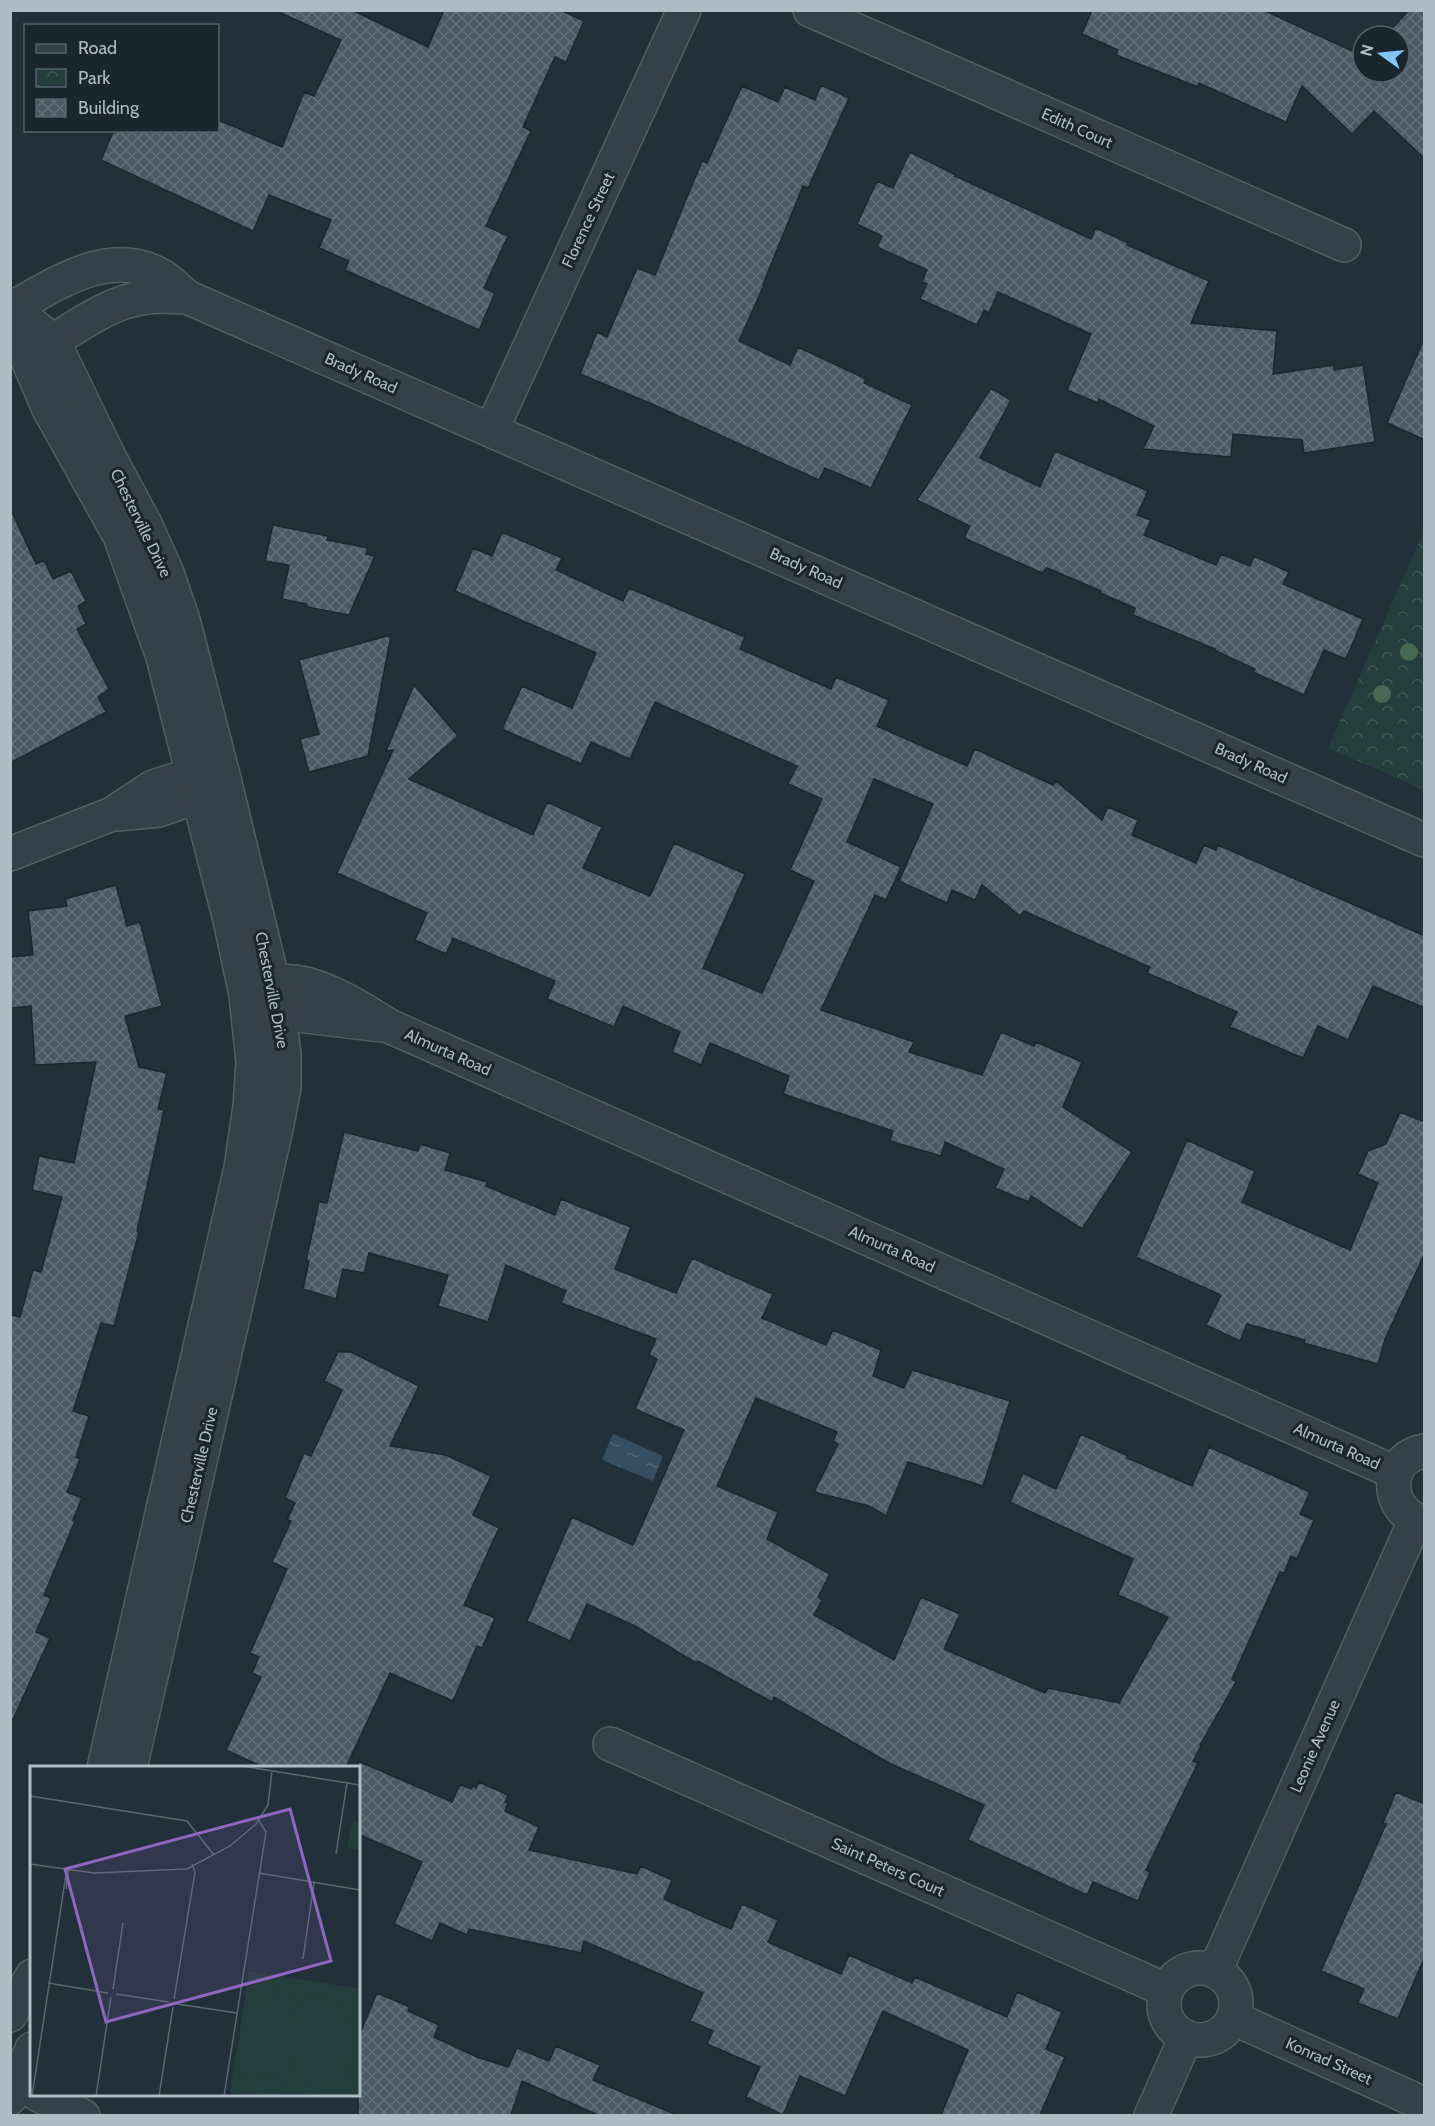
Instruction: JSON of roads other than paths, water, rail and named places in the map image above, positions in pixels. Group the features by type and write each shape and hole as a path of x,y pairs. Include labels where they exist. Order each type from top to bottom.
{"street":[{"name":"Florence Street","path":"492,429 684,10"},
{"name":"Edith Court","path":"810,10 1344,245"},
{"name":"Brady Road","path":"187,297 152,296 130,300 112,307 40,350 11,307 86,270 112,265 144,268 163,277 187,297 1425,840"},
{"name":"Chesterville Drive","path":"40,350 50,409 120,536 164,657 206,783 284,1054 284,1076 276,1129 130,1766"},
{"path":"10,854 112,814 159,810 206,783"},
{"name":"Almurta Road","path":"266,996 281,982 303,984 328,992 350,1002 389,1026 1396,1473"},
{"name":"Chesterville Drive","path":"104,1766 241,1168 250,1106 253,1062 266,996"},
{"path":"1420,1522 1406,1515 1398,1506 1393,1484 1402,1463 1411,1455 1425,1451"},
{"name":"Leonie Avenue","path":"1215,1971 1420,1522"},
{"name":"Saint Peters Court","path":"610,1744 1166,1990"},
{"path":"1192,1968 1215,1971 1224,1977 1235,1996 1236,2008 1233,2018 1227,2028 1218,2035 1197,2040 1186,2037 1176,2031 1169,2022 1165,2012 1166,1990 1181,1972 1192,1968"},
{"path":"10,2015 30,1980"},
{"name":"Konrad Street","path":"1233,2018 1425,2104"},
{"path":"1151,2115 1186,2037"},
{"path":"21,2091 30,2057"},
{"path":"34,2096 83,2115"}],"water":[{"path":"613,1434 663,1456 653,1481 602,1460"}]}
